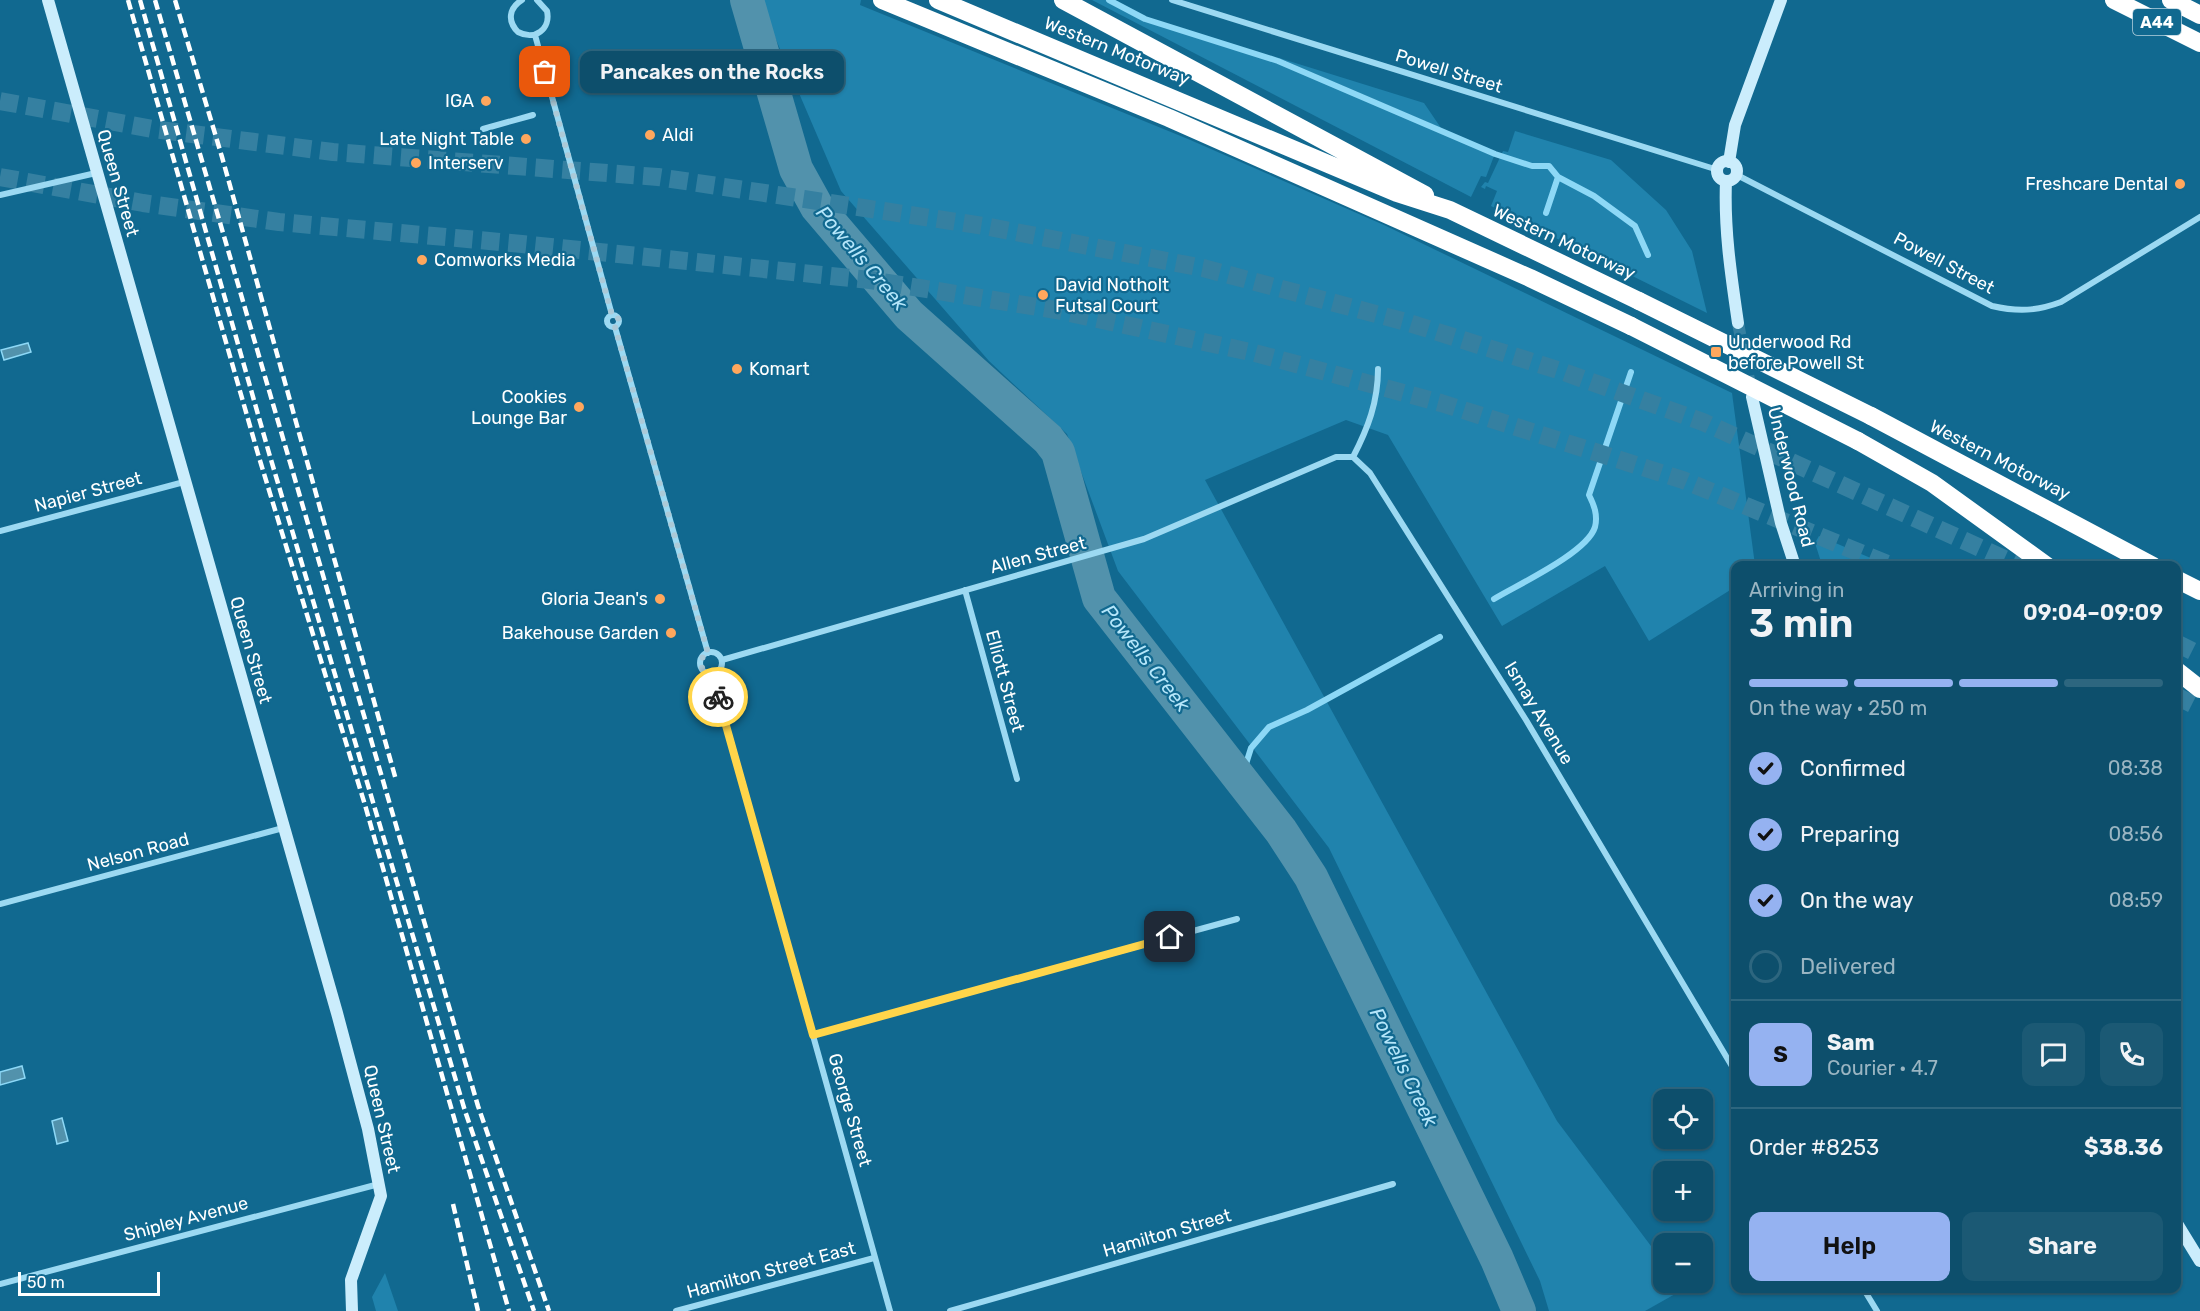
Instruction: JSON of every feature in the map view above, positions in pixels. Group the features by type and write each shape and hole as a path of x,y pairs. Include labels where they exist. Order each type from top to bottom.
{"highway":[{"path":"882,0 1320,183 1631,326 1858,441 1932,483 2040,561"},
{"name":"Western Motorway","path":"938,0 1397,193 1450,210 1871,416 2144,561"},
{"path":"1063,0 1402,181 1450,210"},
{"name":"A44","path":"2114,0 2200,43"},
{"name":"A44","path":"2172,0 2200,15"},
{"path":"2181,582 2200,591"},
{"path":"2181,674 2200,688"}],"street":[{"name":"Queen Street","path":"48,0 337,1013 379,1184 381,1197 351,1280 352,1311"},
{"path":"522,0 512,9 512,24 522,34 535,35 544,29 548,16 544,6 537,0"},
{"name":"Powell Street","path":"1172,0 1718,170"},
{"path":"1729,162 1736,125 1781,0"},
{"path":"535,35 612,315 607,323 615,327 708,653"},
{"path":"483,129 533,115"},
{"path":"1731,178 1719,176 1718,170 1723,163 1729,162 1737,168 1731,178 1727,247 1738,323"},
{"path":"0,195 96,173"},
{"name":"Powell Street","path":"1731,178 1992,306 2011,310 2039,310 2061,302 2200,217"},
{"path":"1353,457 1366,433 1378,396 1378,369"},
{"name":"Underwood Road","path":"1752,397 1781,523 1793,561"},
{"name":"Allen Street","path":"722,660 1144,539 1336,457 1353,457"},
{"name":"Ismay Avenue","path":"1353,457 1370,473 1527,720 1731,1065"},
{"name":"Napier Street","path":"0,531 184,482"},
{"name":"Elliott Street","path":"965,590 1017,779"},
{"path":"708,653 718,654 722,660 719,671 712,674 705,672 701,666 702,658 708,653"},
{"name":"George Street","path":"712,674 837,1114 890,1311"},
{"name":"Nelson Road","path":"0,904 283,828"},
{"path":"813,1035 1237,919"},
{"name":"Shipley Avenue","path":"0,1284 379,1184"},
{"name":"Hamilton Street","path":"950,1311 1393,1184"},
{"path":"2181,1230 2200,1261"},
{"name":"Hamilton Street East","path":"676,1311 874,1258"},
{"path":"1866,1293 1877,1311"}],"shaded area":[{"path":"759,0 861,0 860,5 1188,139 1384,225 1732,393 1754,561 1731,561 1731,590 1649,641 1605,566 1502,626 1388,435 1346,420 1205,480 1557,1121 1653,1249 1653,1293 1677,1293 1645,1311 1549,1311 1540,1281 1329,848 1118,571 1067,434 989,361 841,191"},
{"path":"1092,0 1107,0 1144,20 1277,62 1494,156 1486,177 1481,176 1471,197"},
{"path":"1276,57 1424,103 1441,128"},
{"path":"1515,131 1611,160 1666,210 1692,251 1707,313 1491,206 1497,191 1486,186 1485,189 1481,187 1485,182 1488,183 1503,151 1508,152"},
{"path":"28,343 31,352 4,360 1,350"},
{"path":"1819,536 1873,559 1872,561 1821,561 1815,543"},
{"path":"22,1066 25,1078 0,1085 0,1072"},
{"path":"62,1118 68,1141 57,1144 52,1121"},
{"path":"385,1273 398,1311 376,1311 372,1297"}],"waterway":[{"name":"Powells Creek","path":"747,0 796,169 817,207 909,315 1048,439 1058,452 1099,598 1281,831 1311,877 1497,1259 1519,1311"},
{"path":"1109,0 1145,19 1278,61 1495,154 1532,166 1549,166 1558,177 1594,196 1635,226 1648,255"},
{"path":"1546,213 1558,177"},
{"path":"1494,599 1566,558 1589,537 1595,527 1596,518 1589,495 1631,372"},
{"path":"1246,786 1246,764 1251,748 1269,727 1307,710 1440,637"}],"tunnel":[{"path":"0,101 153,129 333,152 658,177 984,226 1203,268 1406,322 1561,371 1703,422 2009,561"},
{"path":"0,177 143,203 279,222 522,244 870,280 1056,310 1255,353 1441,403 1683,480 1880,561"},
{"path":"1738,323 1751,390"},
{"path":"2181,646 2200,655"},
{"path":"2181,698 2200,708"}],"railway":[{"path":"128,0 258,454 365,805 509,1311"},
{"path":"140,0 269,453 465,1111 534,1311"},
{"path":"155,0 478,1106 549,1311"},
{"path":"175,0 222,157 396,780"},
{"path":"453,1204 478,1311"}],"way so far":[{"path":"545,72 612,315 618,318 619,323 615,327 708,653 700,663 705,672 712,674 718,697"}],"place":[{"name":"Pancakes on the Rocks","path":"545,72"},
{"name":"IGA","path":"486,101"},
{"name":"Aldi","path":"650,135"},
{"name":"Late Night Table","path":"526,139"},
{"name":"Interserv","path":"416,163"},
{"name":"Freshcare Dental","path":"2180,184"},
{"name":"Comworks Media","path":"422,260"},
{"name":"David Notholt Futsal Court","path":"1043,295"},
{"name":"Underwood Rd before Powell St","path":"1716,352"},
{"name":"Komart","path":"737,369"},
{"name":"Cookies Lounge Bar","path":"579,407"},
{"name":"Gloria Jean's","path":"660,599"},
{"name":"Bakehouse Garden","path":"671,633"}],"route":[{"path":"718,697 813,1035 1170,937"}]}
